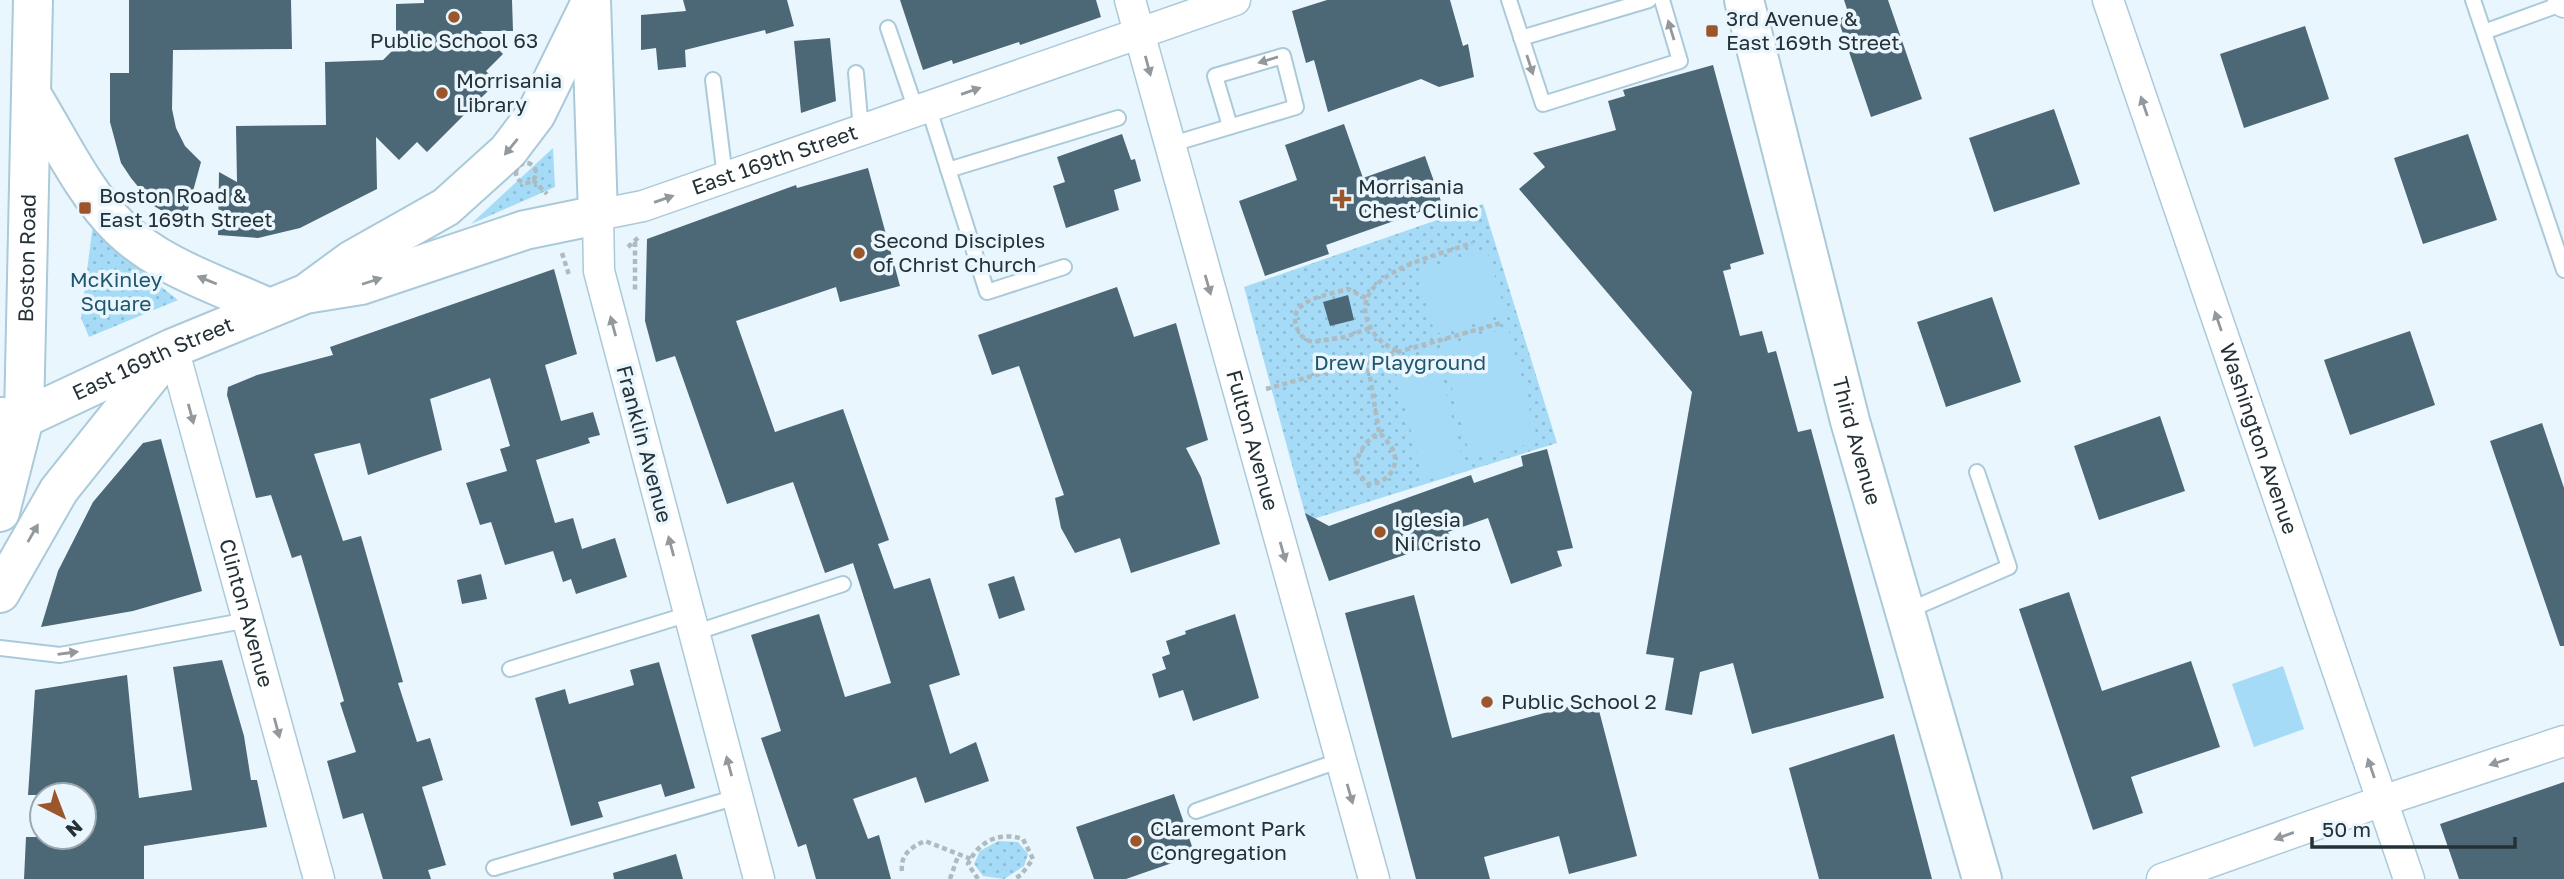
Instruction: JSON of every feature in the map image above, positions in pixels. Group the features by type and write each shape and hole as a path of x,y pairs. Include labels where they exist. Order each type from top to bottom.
{"main road":[{"name":"Boston Road","path":"0,512 12,418 31,94 33,0"},
{"name":"Third Avenue","path":"1744,0 1850,421 1982,879"},
{"name":"Franklin Avenue","path":"591,1 599,168 598,215"},
{"name":"East 169th Street","path":"305,294 352,260 446,207 508,152 543,102 591,1"},
{"path":"31,94 89,188 118,226 140,244 190,274 269,308"},
{"name":"East 169th Street","path":"12,418 305,294 361,285 525,230 598,215"},
{"path":"0,593 59,490 173,348"}],"street":[{"name":"Fulton Avenue","path":"1130,0 1374,879"},
{"name":"East 169th Street","path":"598,215 643,206 1235,0"},
{"name":"Washington Avenue","path":"2108,0 2409,879"},
{"name":"Franklin Avenue","path":"598,215 599,271 759,879"},
{"name":"Clinton Avenue","path":"173,348 319,879"},
{"path":"2162,879 2201,873 2382,801 2564,741"}],"lane":[{"path":"1509,0 1543,104 1680,61 1662,0"},
{"path":"1521,38 1650,0"},
{"path":"2473,0 2564,270"},
{"path":"2484,32 2564,2"},
{"path":"888,28 948,170 987,292 1064,267"},
{"path":"1169,145 1296,107 1283,56 1215,76 1230,126"},
{"path":"856,73 861,130"},
{"path":"713,80 725,177"},
{"path":"948,170 1118,118"},
{"path":"1905,611 2010,567 1977,472"},
{"path":"510,669 843,584"},
{"path":"0,648 60,655 248,620"},
{"path":"1196,811 1341,760"},
{"path":"494,868 737,797"}],"path":[{"path":"533,180 552,199"},
{"path":"1398,352 1383,344 1364,314 1366,298 1372,286 1387,275 1472,243"},
{"path":"1366,298 1348,289 1321,296 1307,301 1297,310 1294,319 1301,334 1313,342 1345,337 1370,327"},
{"path":"1265,389 1501,323"},
{"path":"1367,360 1379,432 1394,451 1395,463 1388,479 1377,484 1368,484 1358,473 1356,461 1365,444 1379,432"},
{"path":"978,879 968,864 978,848 994,838 1013,835 1023,839 1033,859 1021,876 1014,879"},
{"path":"902,871 901,862 905,854 925,841 971,859"},
{"path":"950,879 958,856"}],"green space":[{"path":"553,148 555,187 471,224"},
{"name":"Drew Playground","path":"1483,204 1557,443 1307,521 1244,287"},
{"name":"McKinley Square","path":"93,224 121,255 178,300 89,337 81,318"},
{"path":"1487,250 1506,314 1435,334 1417,271"},
{"path":"1508,328 1538,441 1471,460 1441,346"},
{"path":"1435,351 1465,469 1424,481 1393,363"},
{"path":"2283,666 2304,729 2254,747 2232,684"},
{"path":"998,841 1018,842 1028,854 1024,866 1004,879 983,876 974,864 980,851"}],"building":[{"path":"129,0 291,0 292,49 173,50 172,109 176,128 185,146 201,162 184,224 154,206 131,178 121,163 110,122 110,73 129,73"},
{"path":"424,0 512,0 513,31 480,31 503,54 486,71 497,82 427,152 417,142 399,160 376,137 377,189 300,228 258,238 218,235 219,172 237,182 236,126 326,125 325,62 383,60 396,47 396,4 424,3"},
{"path":"683,0 787,0 794,26 766,34 765,30 685,50 686,67 658,70 656,48 641,50 641,15 686,11"},
{"path":"900,0 1096,0 1101,17 1020,45 1019,42 953,64 952,60 923,70"},
{"path":"1327,0 1450,0 1463,46 1468,44 1474,77 1439,87 1421,79 1328,112 1314,60 1306,63 1292,11"},
{"path":"1844,0 1888,0 1922,99 1871,117 1838,19 1849,15"},
{"path":"2305,26 2329,99 2244,128 2220,54"},
{"path":"830,38 836,101 801,113 794,41"},
{"path":"1713,65 1764,254 1730,264 1731,269 1723,271 1740,336 1762,331 1768,353 1776,351 1798,432 1811,429 1884,698 1752,734 1733,663 1700,672 1692,715 1665,710 1674,658 1646,654 1692,392 1519,189 1545,167 1533,153 1616,130 1608,101 1625,96 1623,90"},
{"path":"2054,109 2080,184 1994,212 1969,138"},
{"name":"Morrisania Chest Clinic","path":"1344,124 1363,178 1425,156 1442,204 1326,245 1329,254 1265,276 1239,201 1297,180 1285,145"},
{"path":"1122,134 1131,160 1135,159 1141,181 1114,190 1119,210 1066,228 1053,186 1065,182 1057,157"},
{"path":"2468,134 2497,220 2423,244 2394,158"},
{"path":"868,168 900,286 840,302 836,287 736,321 775,432 843,409 889,540 878,544 894,589 930,578 960,675 929,685 950,754 976,742 989,781 925,803 916,777 853,799 868,839 879,835 891,879 816,879 806,844 798,847 761,738 781,731 751,635 819,614 845,697 891,683 853,563 825,573 793,482 727,504 675,356 656,362 645,321 647,239 796,185 797,188"},
{"path":"554,269 577,354 545,365 561,421 593,412 600,435 588,438 590,443 536,460 555,523 573,518 582,549 615,538 627,577 576,594 571,579 563,582 553,551 505,565 491,522 480,525 466,483 507,471 500,449 510,446 490,378 430,399 442,450 368,475 360,443 314,454 343,541 361,536 403,682 398,683 417,742 430,738 443,780 422,787 446,865 428,870 431,879 383,879 363,813 343,819 327,761 356,752 340,703 344,701 301,555 292,558 271,495 256,498 227,395 228,387 257,375 333,355 330,347"},
{"path":"1117,287 1134,337 1176,323 1208,440 1186,448 1201,477 1220,544 1131,573 1120,538 1075,553 1061,528 1055,498 1064,495 1019,366 992,375 978,335"},
{"path":"1348,295 1354,320 1330,326 1323,302"},
{"path":"1992,297 2021,382 1946,407 1917,322"},
{"path":"2410,331 2435,405 2350,435 2324,360"},
{"path":"2160,416 2185,491 2099,520 2074,446"},
{"path":"2542,423 2564,488 2564,646 2560,646 2490,441"},
{"path":"161,439 202,591 133,611 41,627 58,571 93,502 143,443"},
{"path":"1547,449 1573,548 1557,551 1562,566 1511,584 1488,518 1448,532 1451,539 1329,581 1305,513 1329,526 1471,475 1474,483 1523,466 1521,456"},
{"path":"481,574 487,599 462,604 457,580"},
{"path":"1014,576 1025,610 999,619 988,584"},
{"path":"2069,592 2102,691 2191,661 2220,747 2131,777 2143,813 2093,830 2019,609"},
{"path":"1414,595 1452,738 1596,699 1637,856 1569,874 1559,836 1484,857 1490,879 1416,879 1345,613"},
{"path":"1235,614 1259,698 1193,721 1183,690 1159,698 1152,674 1166,669 1162,657 1170,654 1166,641 1186,634 1185,631"},
{"path":"222,660 244,736 251,780 257,780 267,827 144,846 144,879 24,879 26,837 28,851 98,851 98,781 29,781 35,690 127,675 139,798 192,790 173,667"},
{"path":"659,662 695,788 665,797 661,784 598,802 603,817 571,826 535,698 565,689 569,704 634,685 630,670"},
{"path":"1894,734 1932,879 1819,879 1789,768"},
{"path":"2564,782 2564,879 2459,879 2440,824"},
{"name":"Claremont Park Congregation","path":"1174,794 1195,855 1126,879 1094,879 1076,827"},
{"path":"676,854 683,879 614,879 613,873"}],"place":[{"name":"Public School 63","path":"454,17"},
{"name":"3rd Avenue & East 169th Street","path":"1712,31"},
{"name":"Morrisania Library","path":"442,93"},
{"name":"Morrisania Chest Clinic","path":"1342,199"},
{"name":"Boston Road & East 169th Street","path":"85,208"},
{"name":"Second Disciples of Christ Church","path":"859,253"},
{"name":"Iglesia Ni Cristo","path":"1380,532"},
{"name":"Public School 2","path":"1487,702"},
{"name":"Claremont Park Congregation","path":"1136,841"}]}
